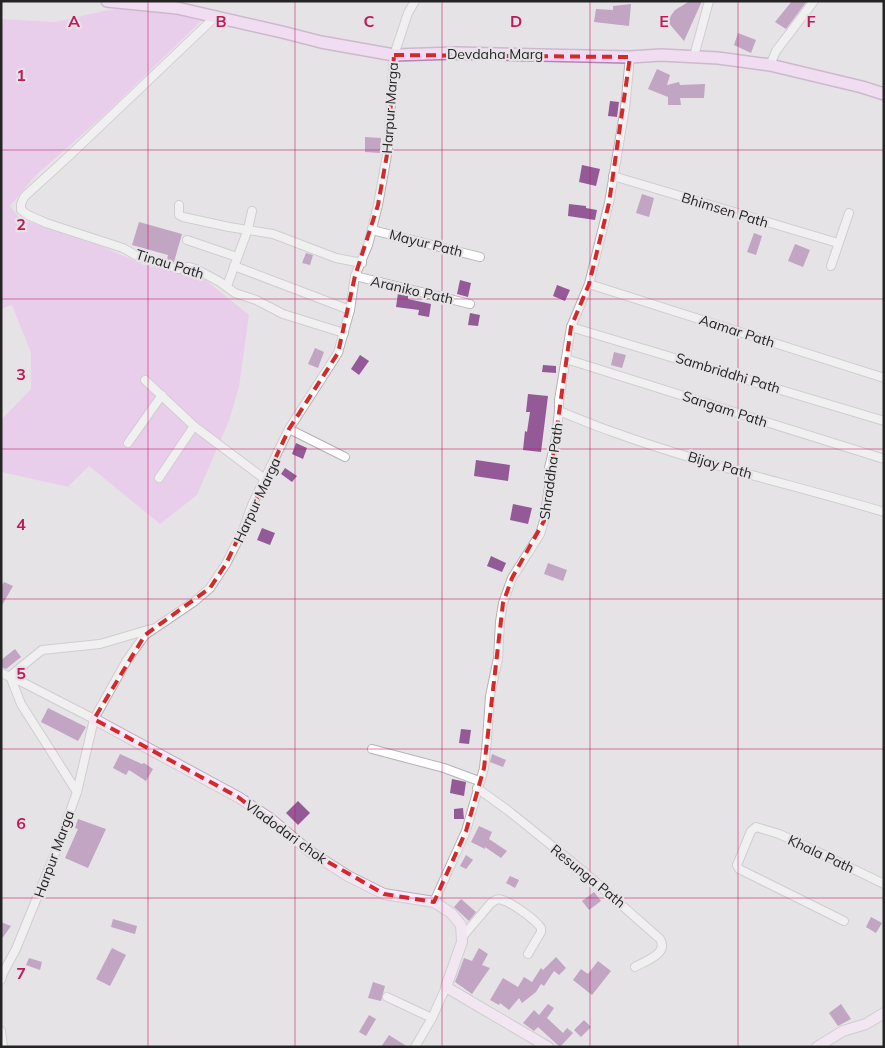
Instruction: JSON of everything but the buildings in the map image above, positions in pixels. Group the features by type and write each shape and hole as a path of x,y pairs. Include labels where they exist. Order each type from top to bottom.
{"main road":[{"name":"Devdaha Marg","path":"106,1 177,8 321,42 394,55 456,53 630,57 661,55 694,56 770,65 884,94"}],"street":[{"name":"Harpur Marga","path":"1,980 35,905 76,792 94,720 127,660 145,636 195,601 210,588 226,564 243,530 252,505 289,430 338,353 350,310 355,276 362,263 372,230 388,149 394,55 408,13 415,1"},
{"path":"694,56 709,1"},
{"path":"770,65 776,51 814,1"},
{"name":"Tinau Path","path":"215,17 24,197 21,210 28,216 123,248 137,256 178,269 189,267 196,269 227,286 235,293 256,300 283,314 344,333"},
{"name":"Shraddha Path","path":"434,902 466,831 484,768 490,696 498,658 499,630 503,603 512,578 540,534 544,521 549,487 549,468 556,438 560,411 559,400 571,327 589,284 609,203 625,108 630,57"},
{"name":"Bhimsen Path","path":"613,176 838,243"},
{"path":"179,204 179,215 183,217 272,234 336,258 362,263"},
{"path":"227,286 248,229 252,211"},
{"path":"831,266 849,213"},
{"name":"Mayur Path","path":"372,230 480,257"},
{"path":"187,240 237,258"},
{"path":"234,266 350,310"},
{"name":"Araniko Path","path":"355,276 470,304"},
{"name":"Aamar Path","path":"589,284 884,378"},
{"name":"Sambriddhi Path","path":"571,327 884,421"},
{"name":"Sangam Path","path":"566,359 884,459"},
{"path":"145,380 194,426 266,480"},
{"path":"128,444 162,395"},
{"name":"Bijay Path","path":"560,411 613,432 715,465 815,491 884,512"},
{"path":"159,478 194,426"},
{"path":"289,430 345,457"},
{"path":"76,792 21,704 10,676 42,650 100,644 157,627"},
{"name":"Vladodari chok","path":"1,673 10,676 238,797 271,819 309,851 348,876 384,894 434,902 451,913 461,925 463,936"},
{"path":"372,749 444,768 478,785"},
{"name":"Resunga Path","path":"478,785 583,871 660,939 663,947 658,954 635,967"},
{"name":"Khala Path","path":"844,921 738,870 737,865 742,850 756,827 779,834 884,884"},
{"path":"415,1047 432,1018 446,987 463,936 495,900 505,901 541,928 541,932 528,954"},
{"path":"446,987 548,1047"},
{"path":"386,997 432,1018"},
{"path":"817,1047 843,1031 866,1024 884,1013"},
{"path":"1,1031 3,1047"}],"highlighted area":[{"path":"394,55 630,57 609,203 589,284 571,327 544,521 512,578 503,603 484,768 466,831 434,902 384,894 309,851 238,797 94,719 145,635 210,588 226,564 289,429 338,353 355,276 378,205 388,149"}],"shaded area":[{"path":"124,8 163,11 201,21 103,116 36,175 10,206 20,219 90,241 144,265 203,278 249,315 239,387 229,421 197,495 160,524 89,466 68,487 1,472 1,420 31,389 31,353 12,305 1,309 1,19 56,22"}]}
